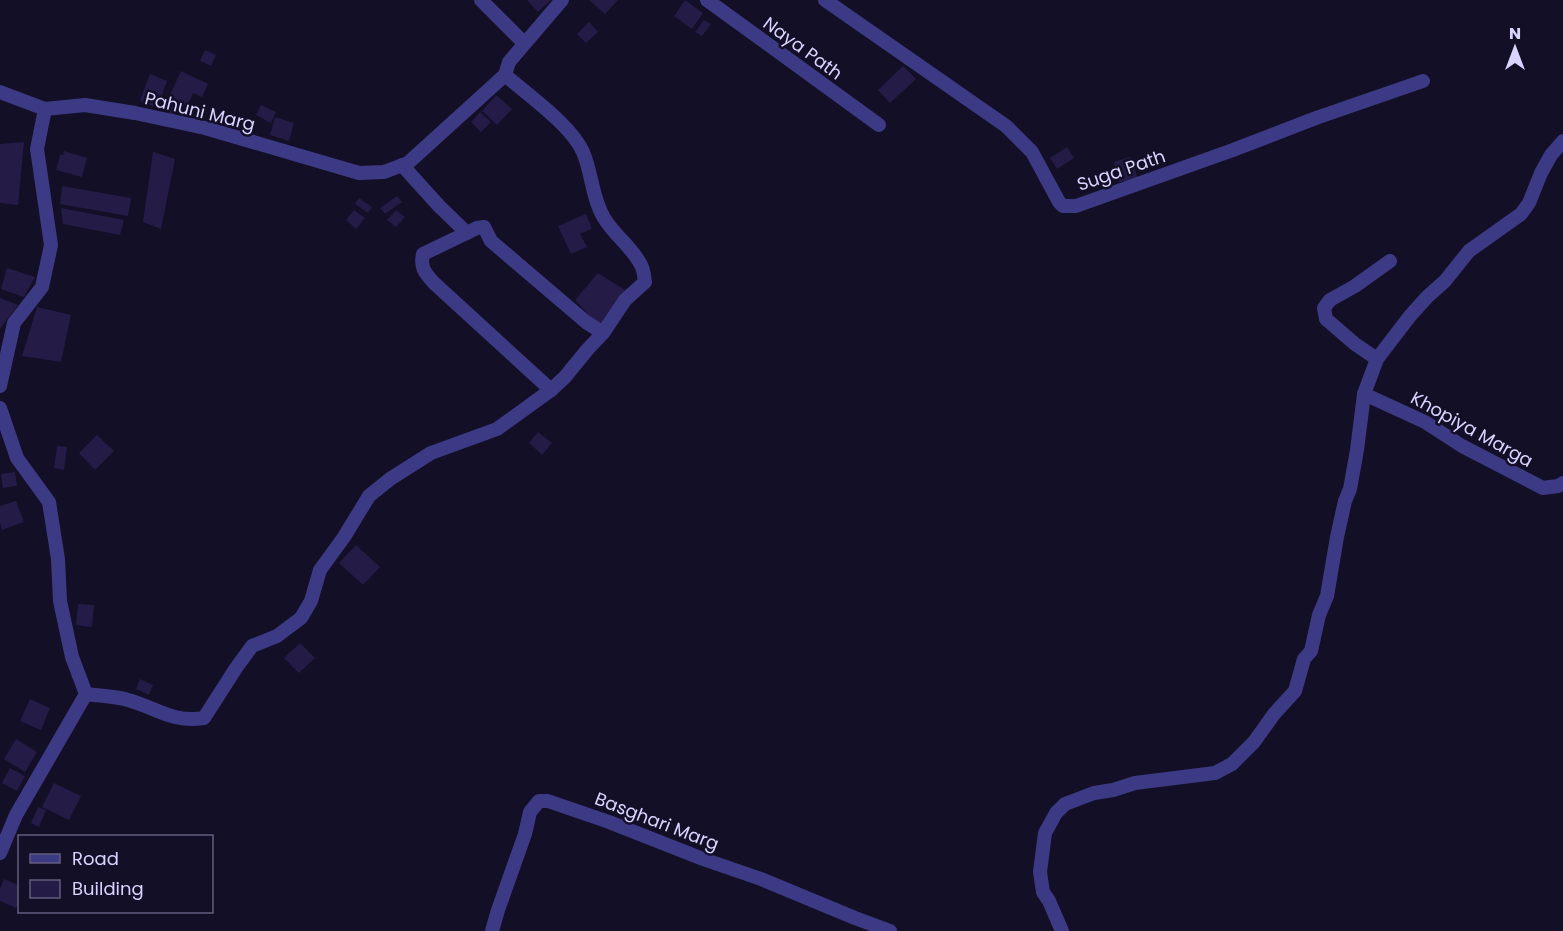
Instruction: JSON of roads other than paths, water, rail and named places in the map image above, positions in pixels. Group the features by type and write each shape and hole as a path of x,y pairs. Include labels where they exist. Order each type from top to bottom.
{"street":[{"path":"481,0 524,43"},
{"name":"Pahuni Marg","path":"45,109 85,105 135,113 205,129 359,173 384,172 408,163 505,75 509,62 562,0"},
{"name":"Naya Path","path":"707,0 879,124"},
{"name":"Suga Path","path":"825,0 1006,126 1032,152 1063,206 1076,206 1423,81"},
{"path":"86,694 127,699 167,716 191,720 204,718 252,646 277,636 301,618 311,601 320,570 344,537 369,495 431,453 497,429 551,390 566,377 586,350 603,333 625,300 645,282 637,257 604,218 584,156 573,136 505,75"},
{"path":"0,92 45,109 37,149 51,245 42,287 14,323 0,386"},
{"path":"1062,931 1043,892 1041,872 1045,833 1056,813 1065,804 1094,793 1135,783 1215,773 1232,764 1254,742 1294,691 1304,659 1311,651 1326,596 1345,501 1350,489 1364,394 1377,359 1410,316 1445,281 1469,251 1521,214 1529,203 1551,155 1563,141"},
{"path":"402,165 466,233"},
{"path":"551,390 434,283 424,271 421,262 423,254 477,228 484,227 491,241 585,322 603,333"},
{"path":"1377,359 1326,319 1324,308 1330,300 1355,286 1390,261"},
{"name":"Khopiya Marga","path":"1364,394 1425,422 1462,446 1543,488 1563,483"},
{"path":"0,408 17,458 49,502 58,559 60,601 72,657 86,694"},
{"path":"0,853 16,815 86,694"},
{"name":"Basghari Marg","path":"492,931 525,834 530,812 539,801 548,801 609,822 703,859 762,879 890,931"}]}
